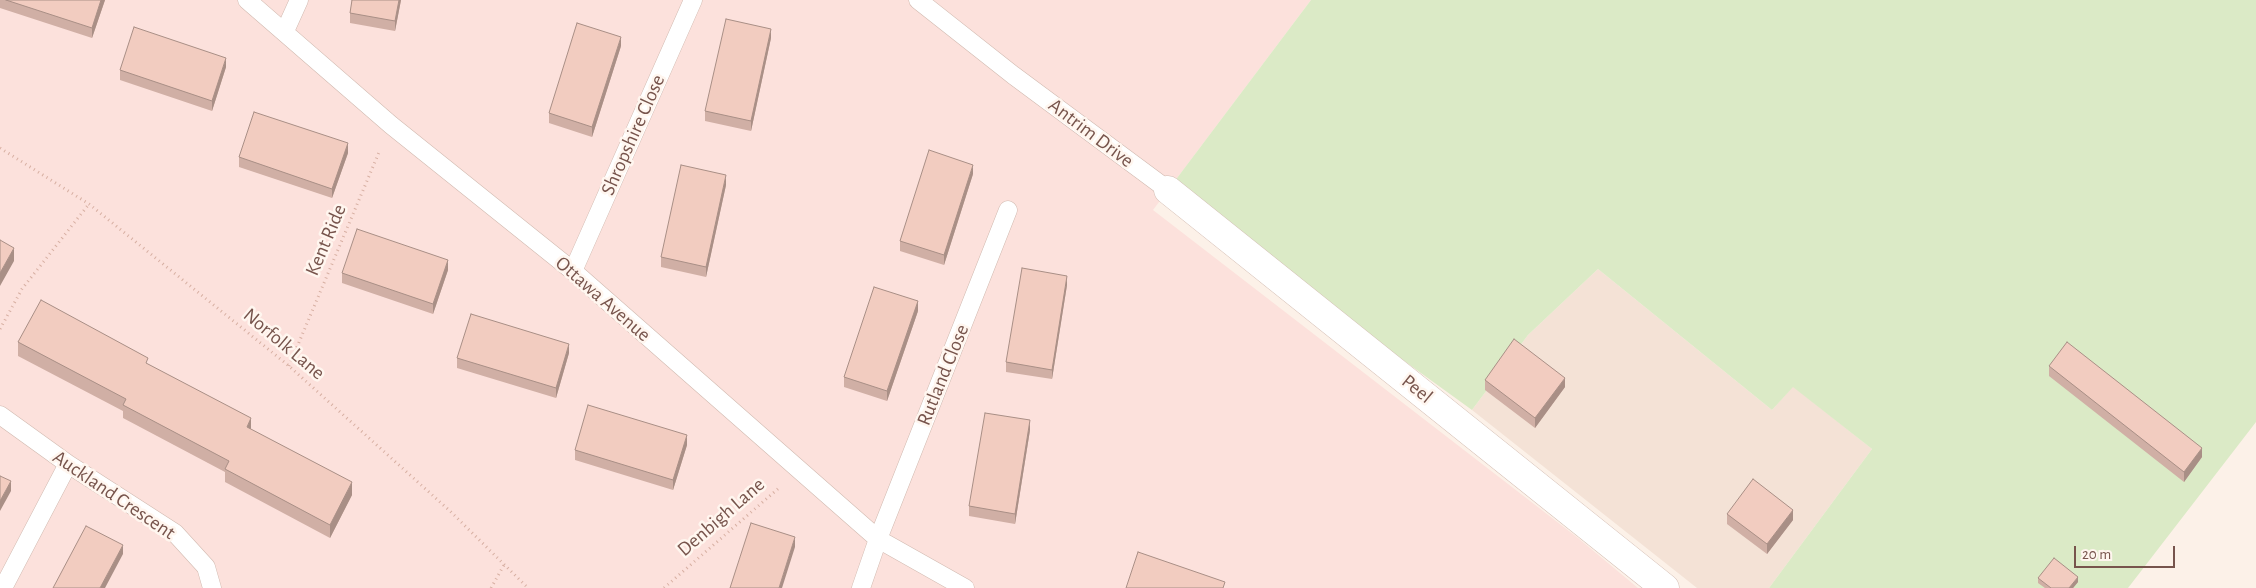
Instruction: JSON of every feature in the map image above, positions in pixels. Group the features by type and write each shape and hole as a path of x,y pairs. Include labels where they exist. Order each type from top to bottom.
{"street":[{"name":"Peel","path":"1168,190 1665,588"}],"lane":[{"name":"Ottawa Avenue","path":"247,0 285,31 390,125 572,271 878,540 965,588"},
{"path":"285,31 299,0"},
{"name":"Shropshire Close","path":"572,271 693,0"},
{"name":"Antrim Drive","path":"918,0 1013,75 1168,190"},
{"name":"Rutland Close","path":"861,588 878,540 1008,210"},
{"name":"Auckland Crescent","path":"0,415 68,464 175,533 206,568 212,588"},
{"path":"3,588 68,464"}],"path":[{"name":"Kent Ride","path":"289,366 390,125"},
{"name":"Norfolk Lane","path":"0,148 89,204 289,366 450,512 528,588"},
{"path":"0,329 22,289 89,204"},
{"name":"Denbigh Lane","path":"664,588 799,470"},
{"path":"491,588 504,565"}],"shaded area":[{"path":"0,0 1311,0 1153,210 1578,538 1638,588 0,588"},
{"path":"1598,269 1772,410 1793,386 1872,449 1769,588 1697,588 1472,410 1528,335"}],"green space":[{"path":"1311,0 2256,0 2256,422 2128,588 1769,588 1872,449 1793,387 1772,410 1598,269 1528,335 1472,410 1168,190"}],"building":[{"path":"6,0 101,0 92,28"},
{"path":"352,0 399,0 395,21 350,13"},
{"path":"726,19 771,29 751,121 705,111"},
{"path":"577,23 621,37 592,127 549,113"},
{"path":"134,27 226,58 212,101 120,70"},
{"path":"254,112 348,143 332,189 239,157"},
{"path":"929,150 973,165 944,255 900,241"},
{"path":"681,165 726,175 706,267 661,257"},
{"path":"357,229 448,260 433,304 342,273"},
{"path":"0,240 14,248 0,273"},
{"path":"1022,268 1067,276 1052,370 1006,362"},
{"path":"874,287 918,301 887,391 844,377"},
{"path":"41,300 148,358 146,363 251,418 247,427 352,482 330,525 225,469 229,461 123,405 126,399 18,342"},
{"path":"471,314 569,344 556,388 457,358"},
{"path":"1514,339 1565,378 1535,418 1485,380"},
{"path":"2067,342 2202,448 2184,472 2049,366"},
{"path":"588,405 687,435 673,480 575,450"},
{"path":"985,413 1030,420 1015,514 969,506"},
{"path":"0,476 11,481 0,501"},
{"path":"1753,479 1793,510 1767,544 1727,514"},
{"path":"751,523 795,537 779,588 730,588"},
{"path":"86,526 123,545 100,588 53,588"},
{"path":"1138,552 1225,582 1223,588 1126,588"},
{"path":"2054,558 2078,577 2069,588 2051,588 2038,578"}]}
